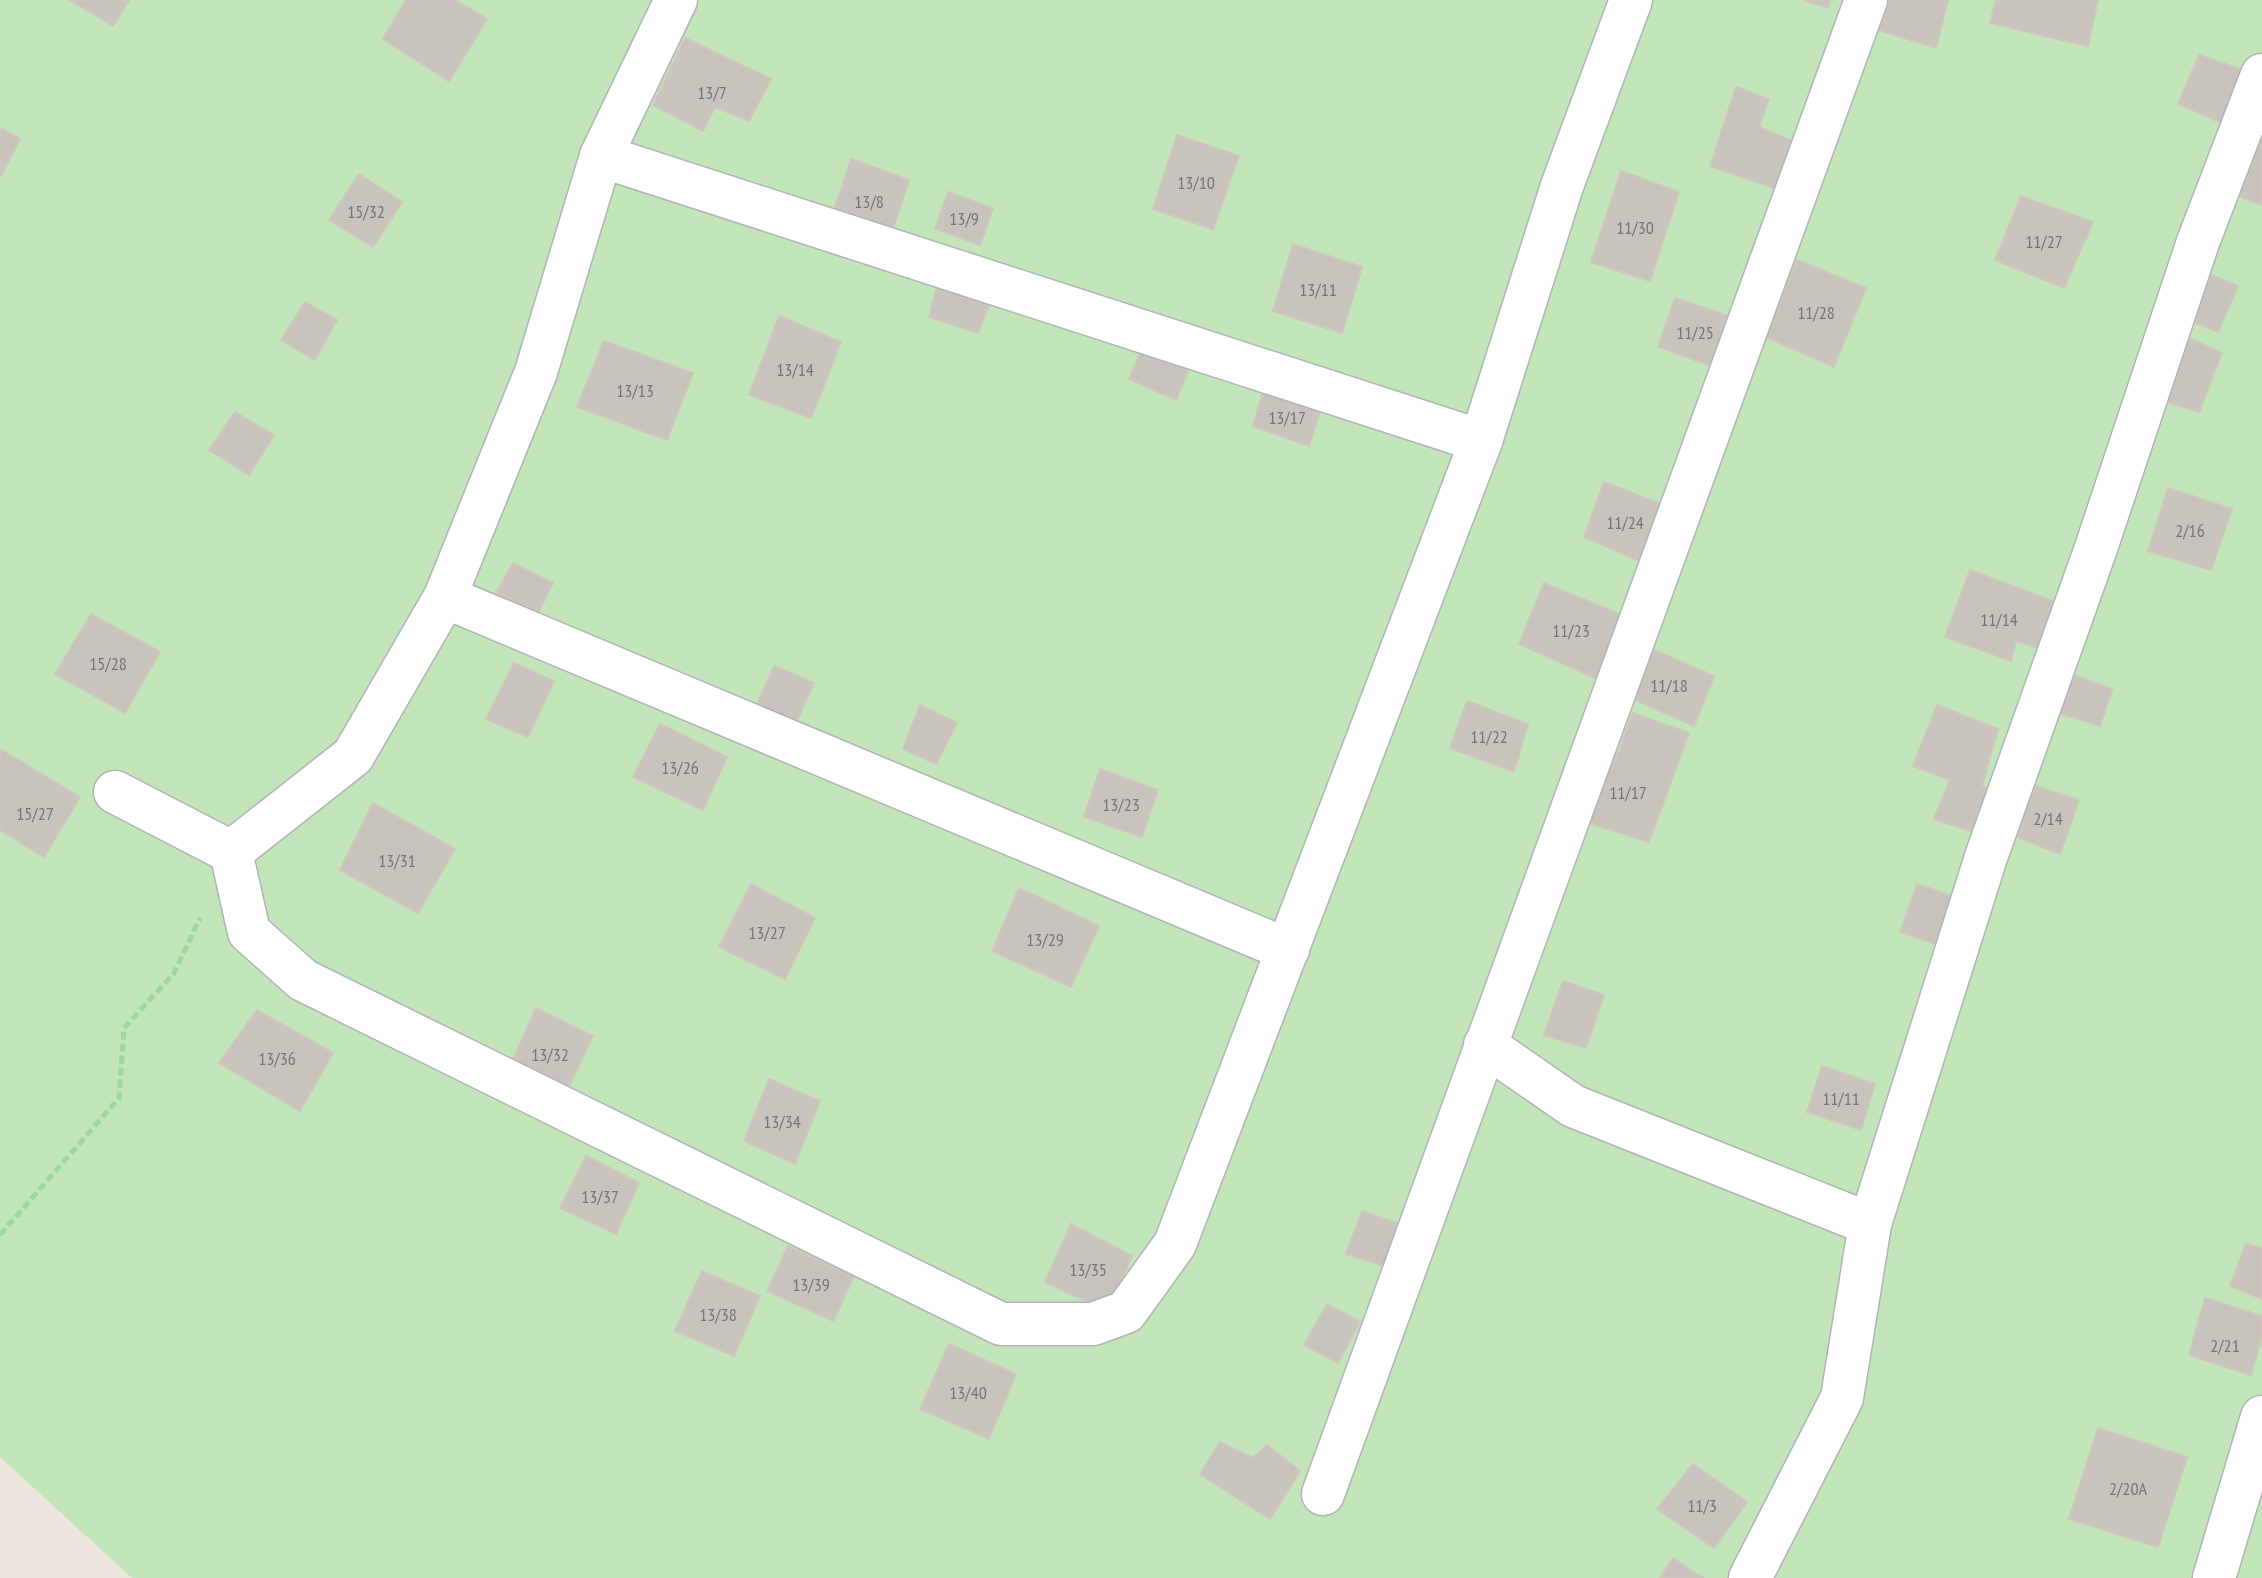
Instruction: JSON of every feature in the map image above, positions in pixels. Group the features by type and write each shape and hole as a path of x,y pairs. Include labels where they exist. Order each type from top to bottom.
{"street":[{"path":"231,852 353,756 445,597 536,372 601,156 676,0"},
{"path":"115,792 231,852 249,932 303,980 1001,1324 1093,1324 1126,1312 1175,1244 1481,441 1562,186 1631,0"},
{"path":"1323,1494 1866,0"},
{"path":"1750,1578 1842,1398 1870,1224 1986,857 2096,548 2198,242 2262,75"},
{"path":"601,156 1481,441"},
{"path":"445,597 1288,950"},
{"path":"1485,1045 1573,1106 1870,1224"},
{"path":"2214,1578 2262,1417"}],"path":[{"path":"0,1235 119,1098 124,1028 174,973 231,852"}],"green space":[{"path":"0,0 2262,0 2262,1578 132,1578 0,1457"}],"building":[{"path":"70,0 129,0 113,26"},
{"path":"406,0 455,0 487,19 449,81 383,39"},
{"path":"1804,0 1830,0 1828,8"},
{"path":"1889,0 1948,0 1936,48 1879,30"},
{"path":"1996,0 2098,0 2088,46 1990,23"},
{"path":"685,38 771,79 749,121 715,107 703,131 653,105"},
{"path":"2199,55 2246,71 2224,124 2178,104"},
{"path":"1736,87 1769,99 1759,127 1802,145 1786,192 1710,166"},
{"path":"0,128 20,139 0,177"},
{"path":"1177,135 1239,156 1213,229 1153,209"},
{"path":"2255,139 2262,141 2262,205 2232,194"},
{"path":"851,159 909,180 889,241 830,222"},
{"path":"1621,171 1679,192 1650,281 1591,262"},
{"path":"359,174 402,202 373,247 329,220"},
{"path":"948,192 993,208 980,245 935,229"},
{"path":"2021,196 2093,222 2064,288 1995,260"},
{"path":"1293,244 1362,267 1342,333 1273,311"},
{"path":"1797,260 1866,288 1834,367 1766,337"},
{"path":"2210,274 2238,286 2218,332 2191,321"},
{"path":"938,284 990,302 978,333 929,317"},
{"path":"1675,298 1732,317 1714,367 1658,347"},
{"path":"305,302 337,320 315,360 281,340"},
{"path":"779,316 841,342 811,418 749,395"},
{"path":"2186,337 2222,353 2199,412 2161,400"},
{"path":"604,341 693,373 667,440 577,407"},
{"path":"1144,345 1191,364 1176,400 1129,379"},
{"path":"1264,388 1321,408 1309,446 1253,426"},
{"path":"235,412 274,435 249,475 209,450"},
{"path":"1604,482 1666,506 1646,564 1584,537"},
{"path":"2168,488 2232,509 2211,570 2148,551"},
{"path":"513,563 553,583 538,613 496,593"},
{"path":"1970,570 2053,601 2038,648 2016,641 2011,661 1945,637"},
{"path":"1544,583 1622,615 1599,680 1519,644"},
{"path":"91,614 160,652 125,713 55,674"},
{"path":"1645,646 1714,676 1694,726 1624,695"},
{"path":"514,663 554,681 528,737 486,719"},
{"path":"774,666 814,683 794,727 754,711"},
{"path":"2074,675 2112,689 2100,726 2059,713"},
{"path":"1467,701 1528,724 1514,772 1450,748"},
{"path":"920,705 957,723 936,764 903,749"},
{"path":"1937,705 1998,729 1982,786 1997,792 1980,834 1934,819 1950,780 1913,766"},
{"path":"1633,713 1689,733 1649,842 1579,820 1602,759 1614,764"},
{"path":"660,724 727,757 703,810 633,777"},
{"path":"0,749 80,797 44,857 0,830"},
{"path":"1100,769 1158,790 1142,837 1084,817"},
{"path":"2036,786 2079,800 2060,854 2017,837"},
{"path":"373,803 455,849 418,913 340,870"},
{"path":"751,884 815,918 785,979 719,947"},
{"path":"1917,884 1956,897 1943,946 1900,932"},
{"path":"1019,888 1099,926 1071,987 992,951"},
{"path":"1563,981 1604,995 1586,1048 1544,1035"},
{"path":"536,1008 593,1036 563,1099 508,1071"},
{"path":"257,1010 333,1053 300,1111 219,1063"},
{"path":"1822,1066 1875,1084 1861,1130 1807,1112"},
{"path":"769,1079 820,1101 795,1164 744,1141"},
{"path":"586,1156 639,1183 616,1234 560,1208"},
{"path":"1362,1211 1399,1224 1384,1266 1346,1254"},
{"path":"1071,1224 1132,1256 1107,1311 1045,1282"},
{"path":"2246,1244 2262,1248 2262,1299 2230,1286"},
{"path":"788,1246 854,1276 833,1321 767,1291"},
{"path":"702,1271 760,1296 734,1356 675,1331"},
{"path":"2205,1298 2262,1316 2262,1336 2251,1375 2189,1355"},
{"path":"1327,1304 1360,1322 1338,1363 1304,1345"},
{"path":"949,1344 1016,1374 989,1439 920,1409"},
{"path":"2098,1428 2187,1457 2158,1547 2069,1519"},
{"path":"1220,1442 1253,1458 1267,1445 1300,1471 1270,1519 1200,1474"},
{"path":"1693,1464 1747,1502 1714,1548 1657,1509"},
{"path":"1673,1558 1703,1578 1660,1578"}]}
